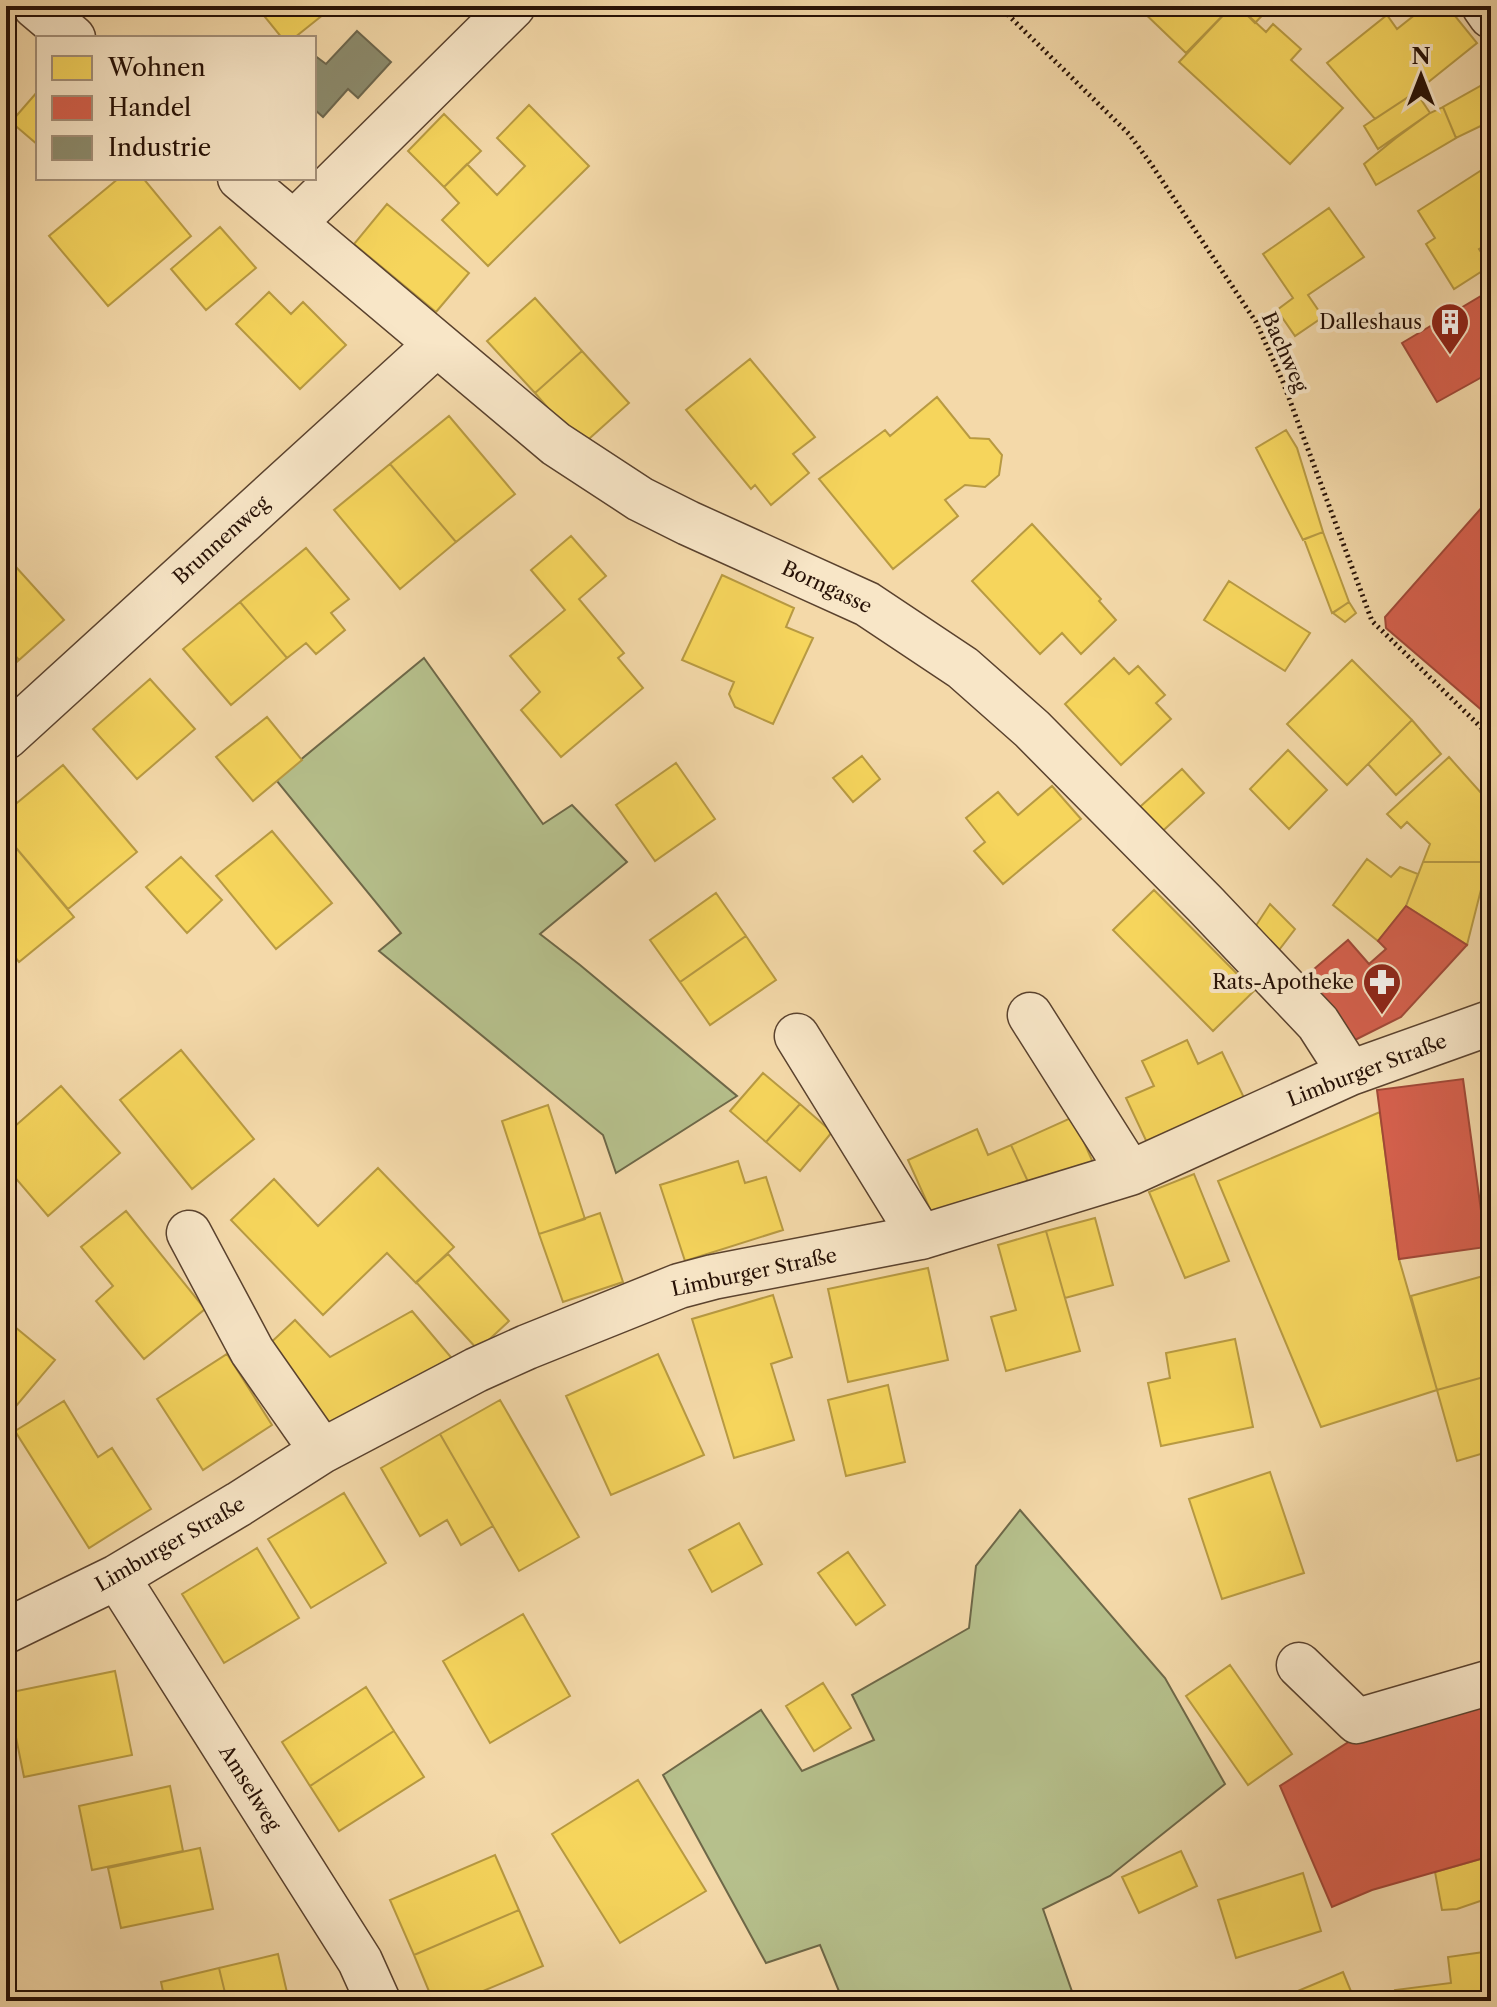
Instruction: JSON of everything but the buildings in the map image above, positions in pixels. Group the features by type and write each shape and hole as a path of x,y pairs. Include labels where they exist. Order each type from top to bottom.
{"street":[{"path":"35,6 71,36"},
{"path":"294,223 513,6"},
{"path":"1484,6 1491,16"},
{"name":"Borngasse","path":"242,180 556,444 640,499 867,604 963,668 1032,729 1205,904 1318,1023 1350,1073"},
{"name":"Brunnenweg","path":"6,737 437,344"},
{"path":"1030,1015 1130,1173"},
{"name":"Limburger Straße","path":"6,1631 117,1577 322,1451 476,1370 527,1347 679,1286 921,1237 1130,1173 1350,1073 1491,1025"},
{"path":"797,1036 921,1237"},
{"path":"189,1233 252,1351 322,1451"},
{"name":"Amselweg","path":"117,1577 360,1961 378,2001"},
{"path":"1299,1665 1357,1721 1491,1682"}],"path":[{"name":"Bachweg","path":"999,6 1129,134 1151,164 1256,322 1283,382 1372,621 1491,737"}],"green space":[{"path":"424,658 543,824 572,805 627,862 540,934 737,1096 616,1173 603,1135 379,951 401,933 276,780"},
{"path":"1020,1510 1165,1678 1225,1784 1110,1876 1043,1909 1075,2000 843,2001 820,1945 766,1963 663,1775 761,1710 802,1771 874,1740 852,1695 969,1628 976,1566"}],"place":[{"name":"Dalleshaus","path":"1450,356"},
{"name":"Rats-Apotheke","path":"1382,1016"}]}
